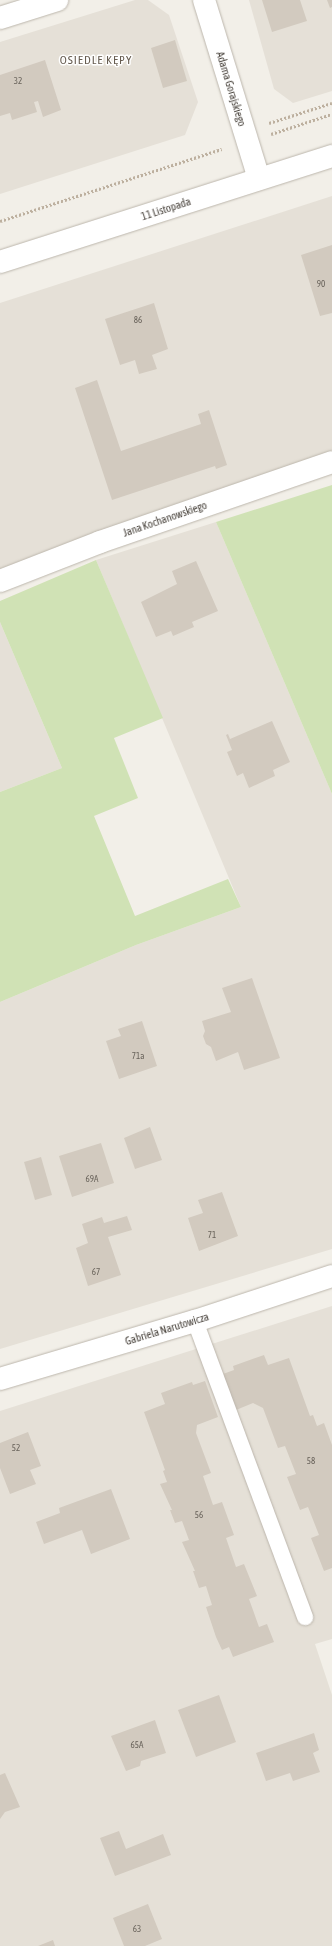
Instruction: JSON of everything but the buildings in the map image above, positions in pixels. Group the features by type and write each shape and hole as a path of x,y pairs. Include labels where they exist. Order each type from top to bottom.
{"street":[{"path":"0,18 57,0"},
{"name":"Adama Gorajskiego","path":"204,0 259,178"},
{"name":"11 Listopada","path":"0,262 259,178 332,156"},
{"name":"Jana Kochanowskiego","path":"0,581 100,542 332,462"},
{"name":"Gabriela Narutowicza","path":"0,1379 195,1321 332,1276"}],"lane":[{"path":"195,1321 305,1617"}],"path":[{"path":"266,124 332,103"},
{"path":"264,136 332,114"},
{"path":"0,220 228,148"}],"shaded area":[{"path":"135,0 148,0 169,15 198,102 185,135 0,194 0,42"},
{"path":"249,0 332,0 332,91 293,103 274,89"},
{"path":"332,196 332,456 0,575 0,303"},
{"path":"216,522 332,794 332,1249 0,1349 0,1002 136,945 241,907 96,560"},
{"path":"0,622 62,768 0,792"},
{"path":"332,1306 332,1639 315,1644 332,1695 332,1946 0,1946 0,1411"}],"green space":[{"path":"332,485 332,794 216,522"},
{"path":"96,560 163,718 114,738 138,798 94,816 135,916 228,879 241,907 136,945 0,1002 0,792 62,768 0,622 0,601"}],"district":[{"name":"OSIEDLE KĘPY","path":"96,61"}]}
